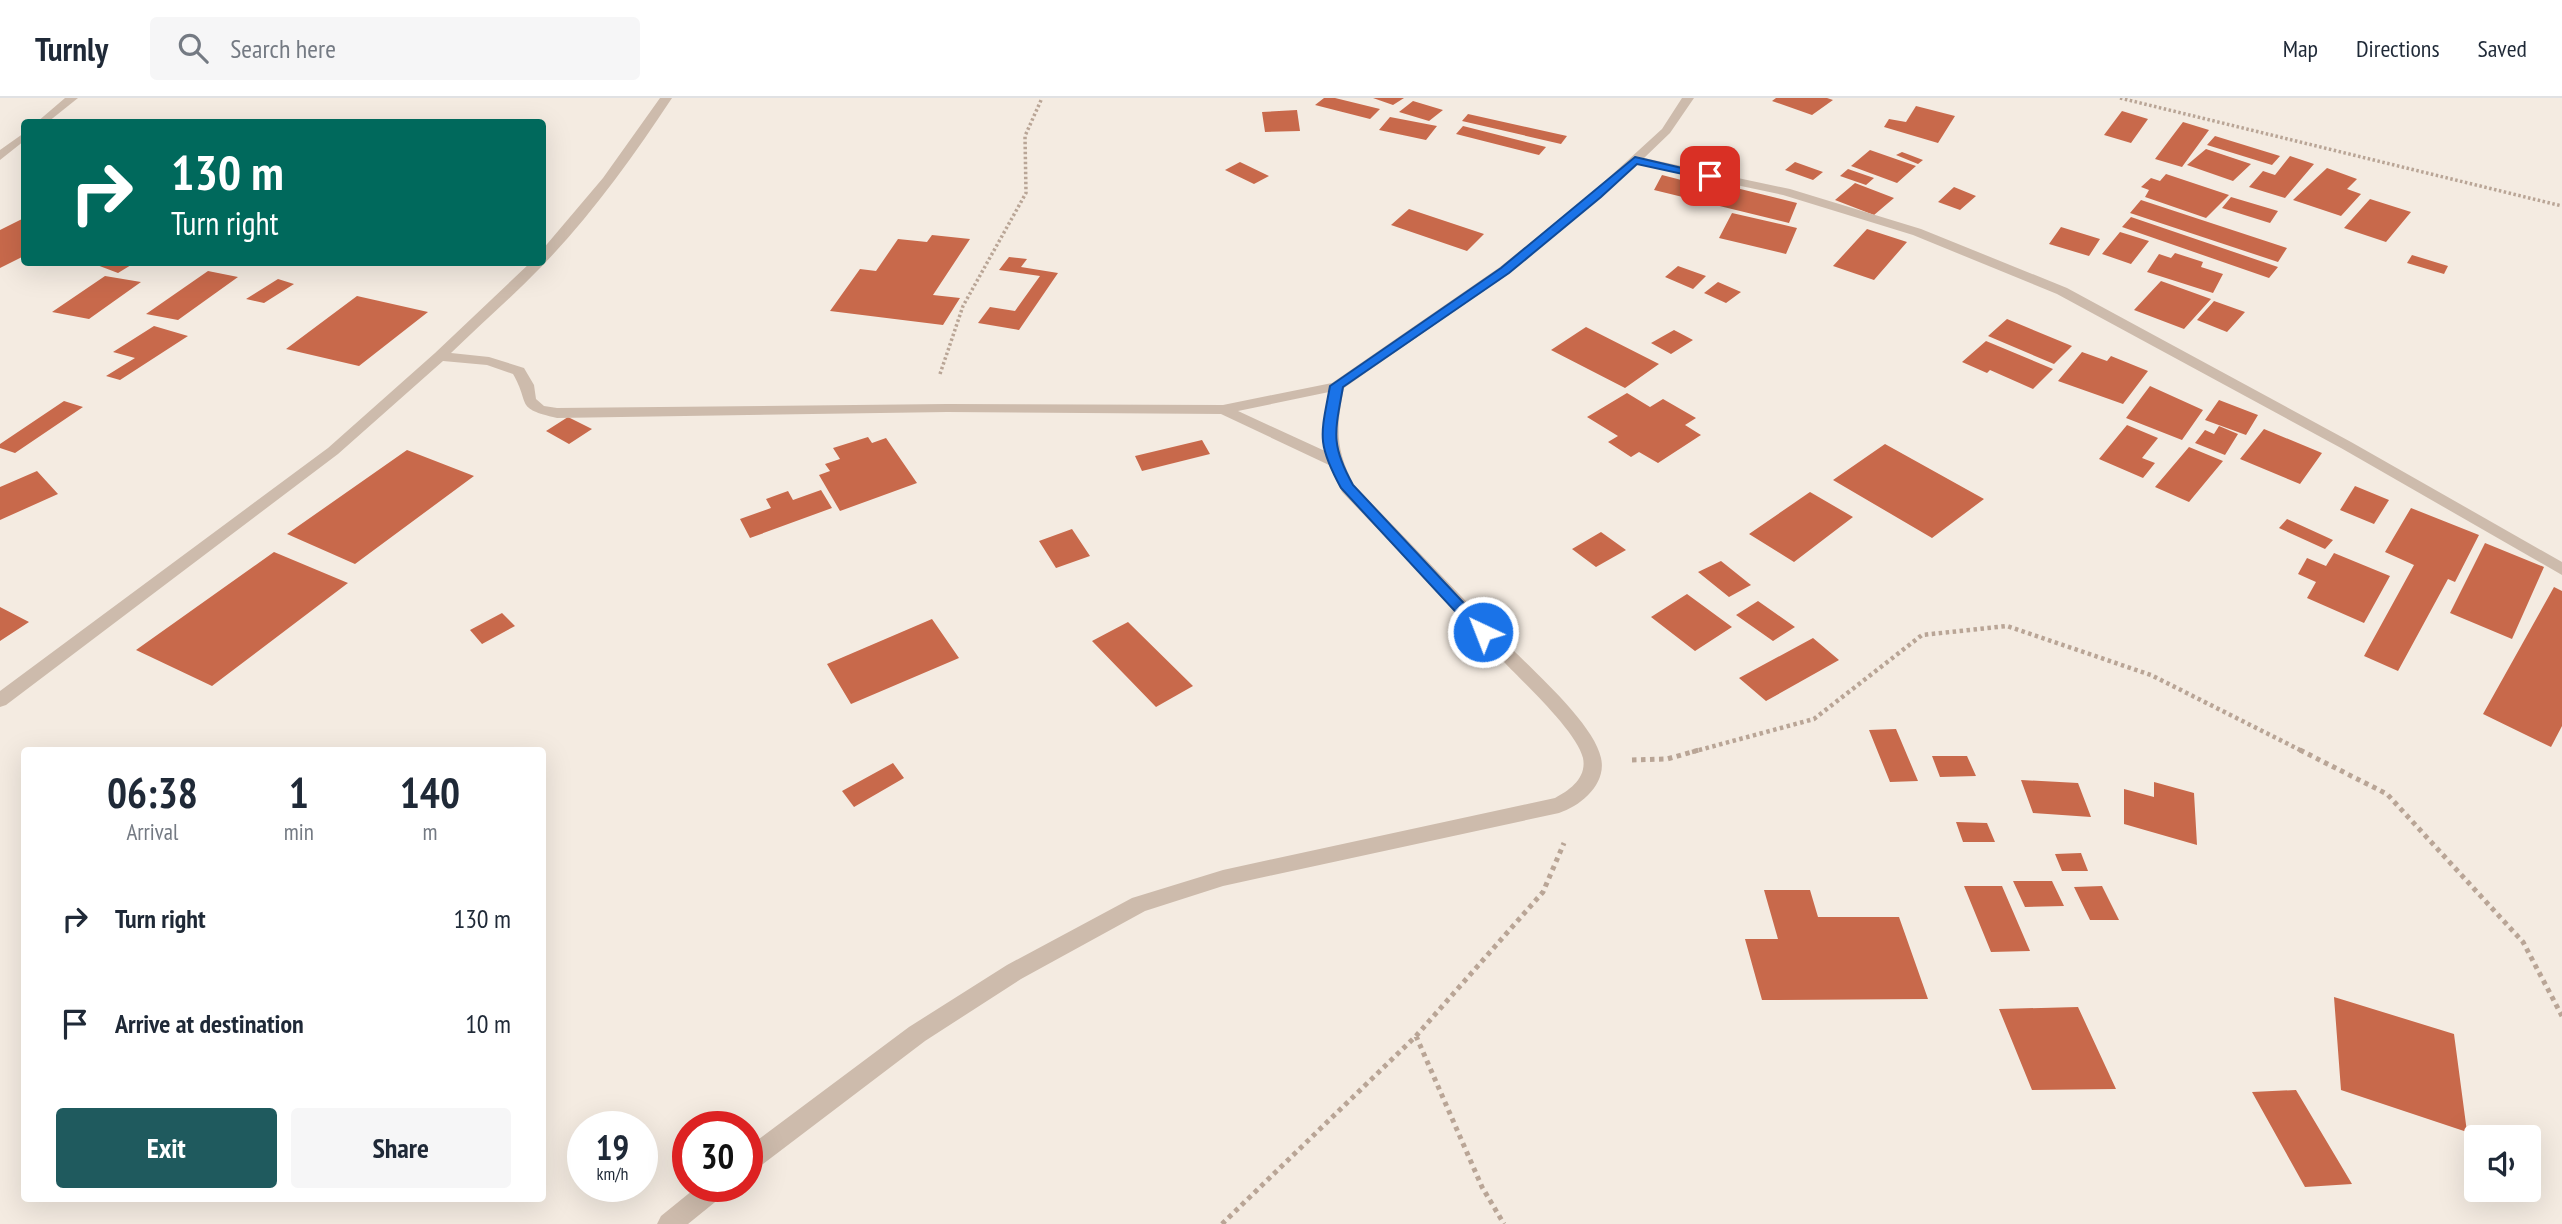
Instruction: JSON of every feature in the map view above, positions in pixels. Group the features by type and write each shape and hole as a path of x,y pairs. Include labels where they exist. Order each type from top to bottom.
{"street":[{"path":"46,119 72,98"},
{"path":"546,253 632,151 666,98"},
{"path":"440,356 489,361 519,371 527,385 529,400 539,409 557,413 947,408 1223,410 1337,386 1505,270 1597,195 1666,131 1688,98"},
{"path":"0,156 21,138"},
{"path":"1635,160 1786,192 1917,232 2062,291 2346,445 2562,569"},
{"path":"0,700 333,451 440,356 535,266"},
{"path":"763,1151 917,1034 1014,972 1139,905 1223,878 1559,805 1575,796 1589,781 1593,761 1587,741 1575,726 1348,488 1333,461 1328,435 1337,386"},
{"path":"1223,410 1333,461"},
{"path":"668,1224 696,1202"}],"path":[{"path":"940,374 963,306 1026,193 1025,136 1042,98"},
{"path":"2120,98 2562,206"},
{"path":"1593,761 1667,759 1814,719 1922,635 2007,626 2151,675 2387,794 2524,942 2562,1016"},
{"path":"1222,1224 1416,1036 1544,892 1589,781"},
{"path":"1416,1036 1482,1187 1504,1224"}],"building":[{"path":"1324,98 1335,98 1380,109 1370,119 1315,105"},
{"path":"1373,98 1404,98 1393,105"},
{"path":"1776,98 1833,100 1812,115 1772,101"},
{"path":"1413,101 1443,110 1429,121 1399,112"},
{"path":"1916,106 1955,116 1938,143 1884,127 1889,119 1906,122"},
{"path":"1297,110 1300,131 1265,132 1262,112"},
{"path":"2122,111 2148,119 2131,143 2104,135"},
{"path":"1468,114 1567,136 1561,144 1462,121"},
{"path":"1390,117 1437,126 1426,140 1379,130"},
{"path":"2183,122 2209,130 2182,167 2155,159"},
{"path":"1463,126 1546,147 1539,155 1456,134"},
{"path":"2215,136 2280,156 2272,165 2207,145"},
{"path":"2206,149 2251,164 2233,181 2187,165"},
{"path":"1870,150 1916,166 1897,183 1851,166"},
{"path":"1902,152 1923,160 1918,164 1896,155"},
{"path":"2290,156 2314,164 2285,198 2249,187 2263,171 2275,175"},
{"path":"1240,162 1269,176 1254,184 1225,170"},
{"path":"1795,162 1823,172 1813,180 1785,170"},
{"path":"2327,168 2357,179 2347,189 2361,194 2341,216 2293,200"},
{"path":"1848,169 1874,178 1866,185 1840,176"},
{"path":"2166,174 2229,195 2206,218 2145,197 2149,190 2141,187 2151,178 2160,181"},
{"path":"1662,175 1720,190 1724,185 1797,203 1789,223 1654,190"},
{"path":"1855,183 1894,198 1874,215 1835,200"},
{"path":"1954,187 1976,196 1960,210 1938,202"},
{"path":"2231,197 2278,211 2270,223 2222,208"},
{"path":"2370,199 2411,212 2386,242 2344,228"},
{"path":"2141,200 2287,248 2278,262 2130,213"},
{"path":"1409,209 1484,234 1467,251 1391,225"},
{"path":"1732,213 1797,228 1786,254 1719,238"},
{"path":"2131,217 2278,267 2269,278 2122,227"},
{"path":"21,220 21,258 0,268 0,230"},
{"path":"2061,227 2100,239 2089,256 2049,244"},
{"path":"1867,229 1907,242 1874,280 1833,266"},
{"path":"2120,232 2149,241 2131,264 2102,254"},
{"path":"932,235 970,239 933,295 960,298 943,325 830,311 860,269 876,271 898,239 927,242"},
{"path":"2175,253 2203,262 2201,267 2223,274 2213,293 2147,272 2159,254 2171,258"},
{"path":"2412,255 2448,266 2444,274 2407,263"},
{"path":"1009,257 1027,259 1021,267 1058,273 1019,330 978,323 990,307 1015,311 1040,276 999,270"},
{"path":"100,266 129,266 118,273"},
{"path":"1678,266 1706,276 1693,289 1665,277"},
{"path":"208,271 238,277 178,320 146,314"},
{"path":"105,276 141,282 89,319 52,312"},
{"path":"278,279 294,284 264,303 246,299"},
{"path":"2161,281 2211,299 2184,329 2134,310"},
{"path":"1718,282 1741,292 1726,303 1704,293"},
{"path":"357,296 428,312 359,366 286,349"},
{"path":"2214,301 2245,312 2227,332 2197,320"},
{"path":"2007,319 2072,346 2054,364 1988,336"},
{"path":"154,326 188,336 120,380 106,376 135,358 113,352"},
{"path":"1586,327 1659,364 1625,388 1551,350"},
{"path":"1674,330 1693,340 1671,354 1651,343"},
{"path":"1986,341 2053,369 2033,389 1990,370 1987,373 1962,362"},
{"path":"2082,352 2107,361 2111,356 2148,371 2123,404 2058,381"},
{"path":"2150,386 2203,410 2182,440 2126,418"},
{"path":"1627,393 1650,407 1663,399 1696,418 1685,425 1701,435 1658,463 1639,452 1631,457 1608,442 1618,436 1587,417"},
{"path":"2219,400 2258,415 2246,435 2205,420"},
{"path":"64,401 83,407 15,453 0,448 0,444"},
{"path":"568,417 592,429 569,444 546,431"},
{"path":"2127,425 2158,438 2142,458 2155,463 2143,478 2099,459"},
{"path":"2219,426 2238,434 2225,455 2195,443 2205,430 2214,434"},
{"path":"2264,429 2322,453 2300,484 2240,459"},
{"path":"868,437 872,443 886,438 917,483 840,511 819,475 830,471 825,464 840,459 833,448"},
{"path":"1202,440 1210,454 1142,471 1135,456"},
{"path":"1885,444 1984,499 1932,538 1833,480"},
{"path":"2189,447 2223,461 2189,502 2155,487"},
{"path":"407,450 474,476 355,564 287,534"},
{"path":"37,471 58,494 0,520 0,487"},
{"path":"2355,486 2389,500 2374,524 2340,510"},
{"path":"821,490 832,508 750,538 740,519 771,508 766,499 788,491 793,500"},
{"path":"1810,492 1853,517 1794,562 1749,534"},
{"path":"2411,508 2479,535 2455,582 2448,579 2398,671 2364,656 2414,565 2385,552"},
{"path":"2287,519 2333,540 2325,549 2279,528"},
{"path":"1072,529 1090,556 1056,568 1039,541"},
{"path":"1601,532 1626,550 1596,567 1572,549"},
{"path":"2485,543 2544,567 2512,639 2450,613"},
{"path":"274,552 348,583 212,686 136,650"},
{"path":"2334,553 2390,576 2364,623 2307,598 2316,582 2298,574 2307,558 2326,566"},
{"path":"1721,561 1751,585 1729,597 1698,572"},
{"path":"2554,587 2562,591 2562,726 2551,747 2483,714"},
{"path":"1687,594 1732,627 1695,651 1651,617"},
{"path":"1758,601 1795,627 1773,641 1736,615"},
{"path":"0,607 29,622 0,641"},
{"path":"502,613 515,626 482,644 470,630"},
{"path":"932,619 959,658 851,704 827,664"},
{"path":"1128,622 1193,686 1156,707 1092,641"},
{"path":"1813,638 1839,660 1766,701 1739,678"},
{"path":"1896,729 1918,781 1890,782 1869,730"},
{"path":"1932,756 1967,756 1976,776 1940,777"},
{"path":"893,763 904,778 854,807 842,791"},
{"path":"2021,780 2078,783 2091,817 2033,813"},
{"path":"2154,782 2194,793 2197,845 2124,824 2124,789 2154,797"},
{"path":"1956,822 1987,823 1995,842 1963,842"},
{"path":"2081,853 2088,871 2062,871 2055,854"},
{"path":"2013,881 2052,881 2064,906 2025,907"},
{"path":"1964,886 2002,886 2030,951 1991,952"},
{"path":"2102,886 2119,920 2090,920 2074,887"},
{"path":"1764,890 1810,890 1818,917 1899,917 1928,999 1762,1000 1745,939 1778,939"},
{"path":"2334,997 2454,1034 2466,1125 2464,1131 2341,1090"},
{"path":"2078,1007 2116,1089 2032,1090 1999,1009"},
{"path":"2296,1090 2352,1184 2305,1187 2252,1092"}],"route":[{"path":"1483,632 1348,488 1333,461 1328,435 1337,386 1505,270 1597,195 1635,160 1710,176"}]}
